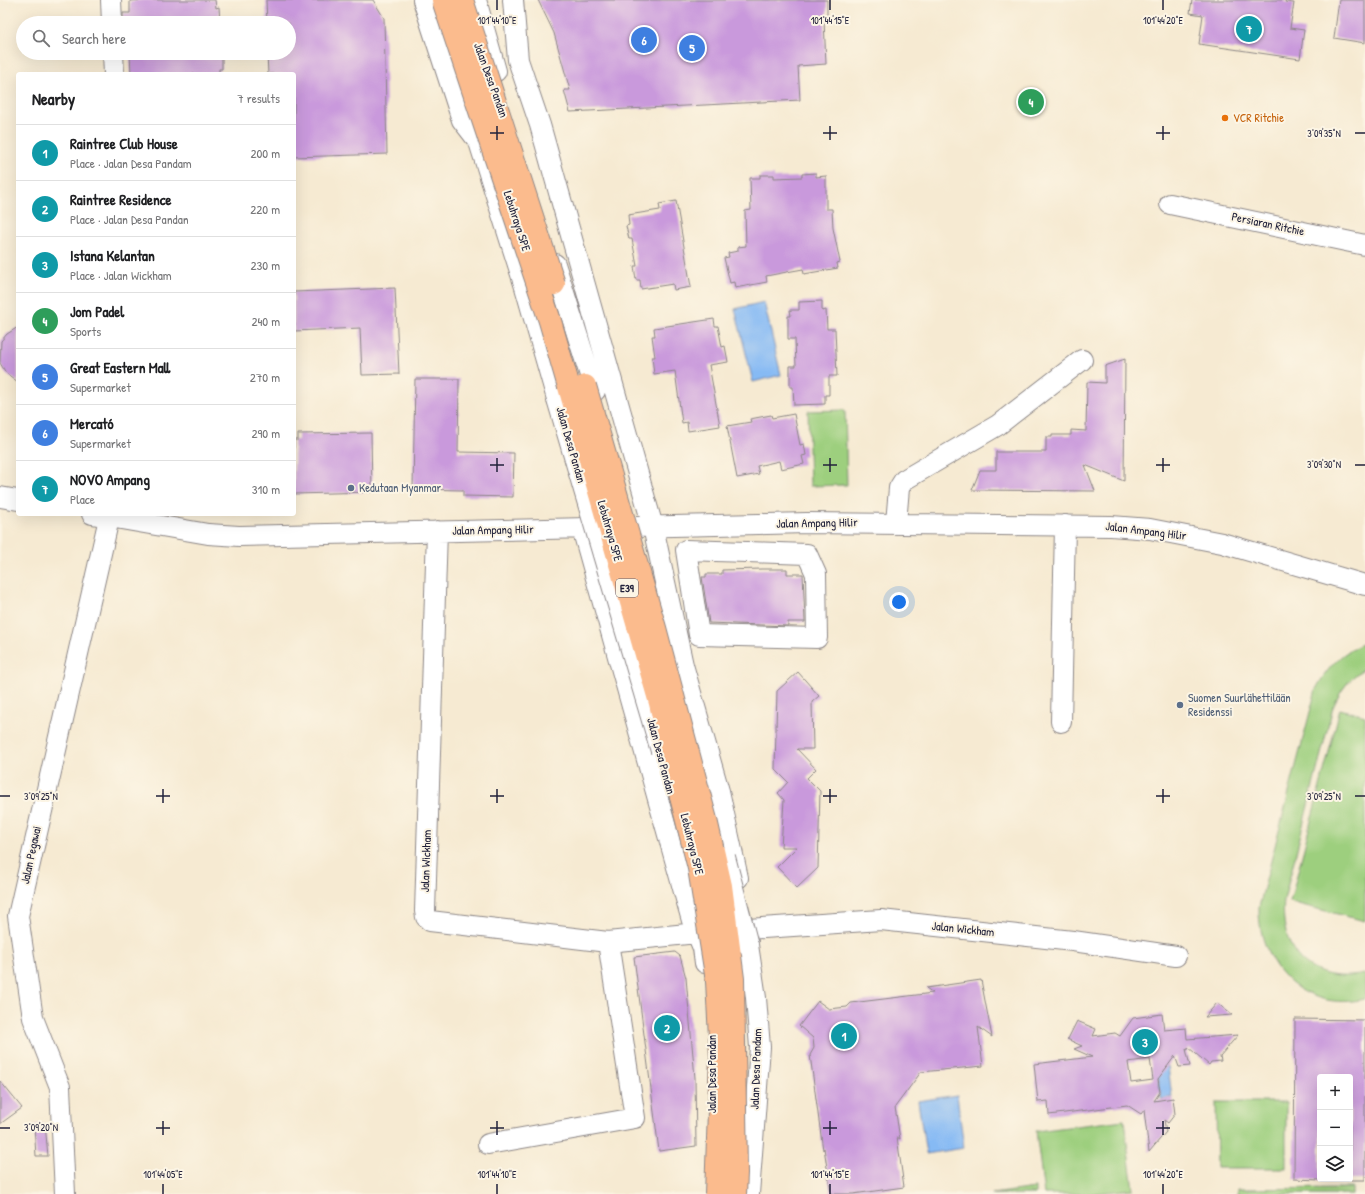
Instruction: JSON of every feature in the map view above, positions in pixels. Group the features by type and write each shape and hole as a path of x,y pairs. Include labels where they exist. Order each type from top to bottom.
{"highway":[{"name":"Lebuhraya SPE","path":"443,0 550,321 660,703 680,793 699,868 717,981 721,1056 716,1194"},
{"name":"Lebuhraya SPE","path":"462,0 564,316 655,628 706,820 721,886 733,979 736,1158 735,1194"}],"street":[{"path":"111,0 112,16"},
{"path":"410,0 424,24 433,33"},
{"name":"Jalan Desa Pandan","path":"423,0 462,120 478,142 525,287 658,742 704,930 700,940 711,1010 714,1074 709,1194"},
{"name":"Jalan Desa Pandan","path":"462,0 528,182"},
{"name":"Jalan Desa Pandan","path":"476,0 528,182 595,391 748,937"},
{"path":"485,0 490,52"},
{"path":"513,0 518,60 540,126 653,526 684,665 719,791 735,860 748,937"},
{"path":"114,60 114,72"},
{"name":"Persiaran Ritchie","path":"1170,204 1365,245"},
{"path":"896,523 899,488 904,480 998,425 1082,360"},
{"path":"0,497 16,500"},
{"name":"Jalan Pegawai","path":"65,1194 60,1087 33,1018 18,916 104,516"},
{"name":"Jalan Ampang Hilir","path":"109,516 208,534 239,536 801,523 1064,525 1119,527 1186,535 1222,543 1365,585"},
{"path":"801,523 801,554 816,574 817,638 699,635 686,550 801,554"},
{"path":"1061,722 1064,525"},
{"path":"582,528 693,924 700,940"},
{"name":"Jalan Wickham","path":"438,531 425,903 426,917 430,921 608,942 700,940"},
{"name":"Jalan Wickham","path":"748,937 881,920 1073,941 1176,956"},
{"name":"Jalan Desa Pandam","path":"748,937 756,998 760,1047 749,1194"},
{"path":"488,1144 635,1118 608,942"}],"green space":[{"path":"845,410 847,485 810,486 808,411"},
{"path":"1365,643 1365,668 1354,676 1346,685 1333,707 1284,900 1284,919 1287,935 1293,950 1302,961 1314,969 1329,975 1346,976 1365,974 1365,999 1343,1002 1323,999 1304,992 1289,981 1276,966 1267,949 1261,929 1259,907 1316,689 1330,667 1336,661 1357,646"},
{"path":"1340,709 1365,716 1365,921 1290,902"},
{"path":"1216,1102 1286,1102 1286,1168 1217,1168"},
{"path":"1124,1120 1133,1189 1091,1194 1044,1194 1036,1131"},
{"path":"1035,1188 1035,1194 992,1194"},
{"path":"1352,1188 1352,1194 1238,1194 1238,1189"}],"water":[{"path":"764,302 781,375 753,382 735,309"},
{"path":"1168,1066 1172,1097 1161,1099 1157,1067"},
{"path":"957,1095 964,1148 926,1154 918,1101"}],"building":[{"path":"215,0 216,8 219,7 220,16 123,16 123,13 130,13 130,1"},
{"path":"266,0 373,0 384,18 387,154 296,157 296,72 268,72 267,60 296,60 296,16 267,16"},
{"path":"538,0 827,0 827,20 824,20 826,64 798,66 800,100 570,112 564,90 570,90 554,33"},
{"path":"1192,0 1286,0 1285,2 1294,3 1290,28 1304,30 1300,59 1199,44 1203,15 1190,13"},
{"path":"1339,0 1365,0 1365,43 1334,38"},
{"path":"130,60 222,60 222,69 219,69 219,72 131,72"},
{"path":"816,173 816,177 826,176 826,209 832,209 833,228 840,262 837,263 838,268 804,274 803,269 766,276 767,282 735,288 734,282 730,283 724,258 729,257 728,253 738,251 738,247 746,246 745,211 751,210 750,178 760,178 760,175 774,175 774,178 802,177 802,174"},
{"path":"676,201 691,287 674,290 673,284 641,289 640,280 636,280 634,266 637,266 632,239 629,239 626,226 629,225 628,215 660,210 659,204"},
{"path":"395,288 399,374 362,375 360,328 296,331 296,292"},
{"path":"822,301 822,311 826,310 827,329 835,329 837,376 829,376 829,395 825,395 825,404 794,405 793,387 790,387 790,366 796,366 795,339 788,339 788,316 791,316 790,310 799,310 799,302"},
{"path":"714,319 715,326 718,326 722,347 725,346 728,362 709,365 720,426 688,431 687,422 682,423 675,371 654,374 652,357 655,357 652,336 655,336 654,328"},
{"path":"16,328 16,380 6,373 0,363 1,341 7,334"},
{"path":"1125,359 1124,481 1085,465 1095,491 972,490 980,470 996,470 996,452 1046,452 1046,437 1052,437 1052,435 1071,435 1071,430 1086,431 1087,382 1105,383 1105,366"},
{"path":"415,379 459,379 458,452 514,453 513,497 463,496 463,490 413,489"},
{"path":"794,414 800,445 804,444 806,455 802,456 804,464 781,469 779,461 757,466 759,474 737,478 727,426 751,422 750,419 771,415 772,418"},
{"path":"371,433 372,492 296,494 296,440 298,440 298,434"},
{"path":"787,569 787,574 803,574 805,622 788,622 788,626 709,623 702,577 706,577 706,574 722,574 722,570"},
{"path":"798,672 819,696 812,702 813,749 797,749 816,769 807,778 820,791 818,868 797,888 777,867 797,847 781,847 784,800 778,793 788,782 775,769 777,691"},
{"path":"675,952 680,956 686,978 695,1078 696,1146 659,1151 634,957"},
{"path":"981,980 992,1037 978,1027 983,1066 921,1072 895,1107 900,1139 897,1137 904,1187 853,1194 831,1194 824,1148 823,1150 810,1055 814,1048 813,1038 799,1026 818,1001 829,1009 847,1007 851,1003 933,993 926,988"},
{"path":"1217,1003 1232,1015 1205,1017"},
{"path":"1162,1014 1164,1030 1186,1028 1187,1039 1238,1035 1220,1056 1221,1061 1211,1062 1209,1065 1188,1047 1188,1050 1186,1049 1190,1066 1179,1067 1175,1056 1158,1079 1160,1092 1154,1101 1173,1098 1175,1114 1168,1123 1164,1120 1166,1132 1149,1152 1144,1110 1141,1114 1127,1105 1049,1115 1048,1101 1038,1102 1034,1064 1092,1057 1074,1049 1082,1046 1067,1039 1077,1021 1096,1029 1093,1036 1115,1033 1120,1036 1133,1018","holes":["1150,1059 1153,1080 1131,1083 1128,1062"]},
{"path":"1295,1019 1365,1020 1365,1180 1353,1180 1353,1074 1317,1074 1317,1180 1294,1179"},
{"path":"0,1081 22,1108 0,1124"},
{"path":"45,1124 48,1156 36,1156 34,1125"}],"place":[{"name":"NOVO Ampang","path":"1249,29"},
{"name":"Mercató","path":"644,40"},
{"name":"Great Eastern Mall","path":"692,48"},
{"name":"Jom Padel","path":"1031,102"},
{"name":"VCR Ritchie","path":"1225,118"},
{"name":"Kedutaan Myanmar","path":"351,488"},
{"name":"Suomen Suurlähettilään Residenssi","path":"1180,705"},
{"name":"Raintree Residence","path":"667,1028"},
{"name":"Raintree Club House","path":"844,1036"},
{"name":"Istana Kelantan","path":"1145,1042"}]}
